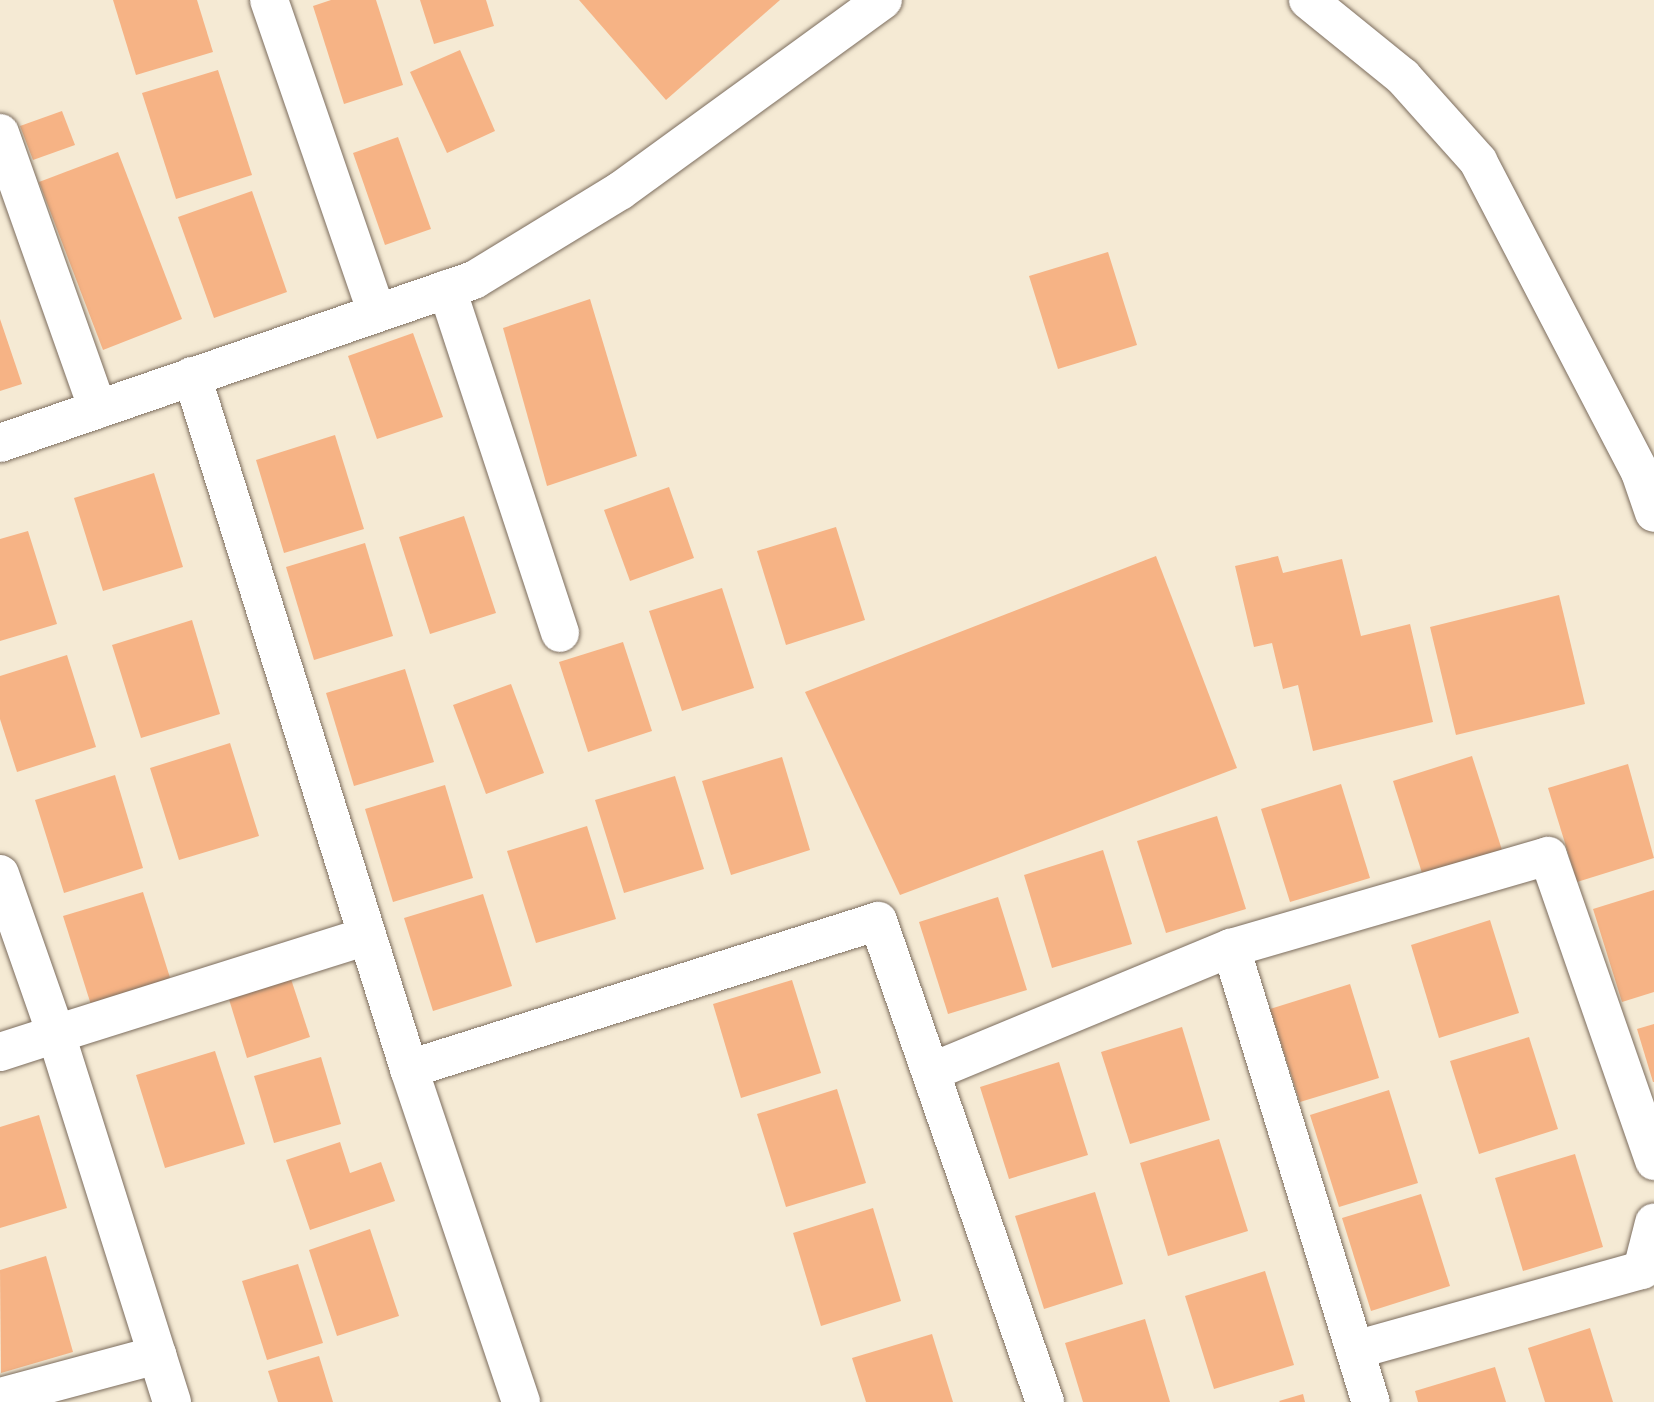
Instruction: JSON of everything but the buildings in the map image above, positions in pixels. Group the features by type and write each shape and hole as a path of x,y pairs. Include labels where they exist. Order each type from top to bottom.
{"street":[{"path":"269,0 377,313"},
{"path":"0,443 474,280 620,191 883,0"},
{"path":"1308,0 1403,77 1478,161 1640,472 1654,513"},
{"path":"0,132 98,409"},
{"path":"447,289 561,633"},
{"path":"192,376 409,1069 520,1402"},
{"path":"931,1072 1231,948 1548,856 1654,1161"},
{"path":"0,874 56,1034 172,1402"},
{"path":"409,1069 878,921 1045,1402"},
{"path":"0,1052 367,936"},
{"path":"1231,948 1371,1402"},
{"path":"1355,1350 1642,1270 1654,1223"},
{"path":"0,1397 157,1355"}]}
